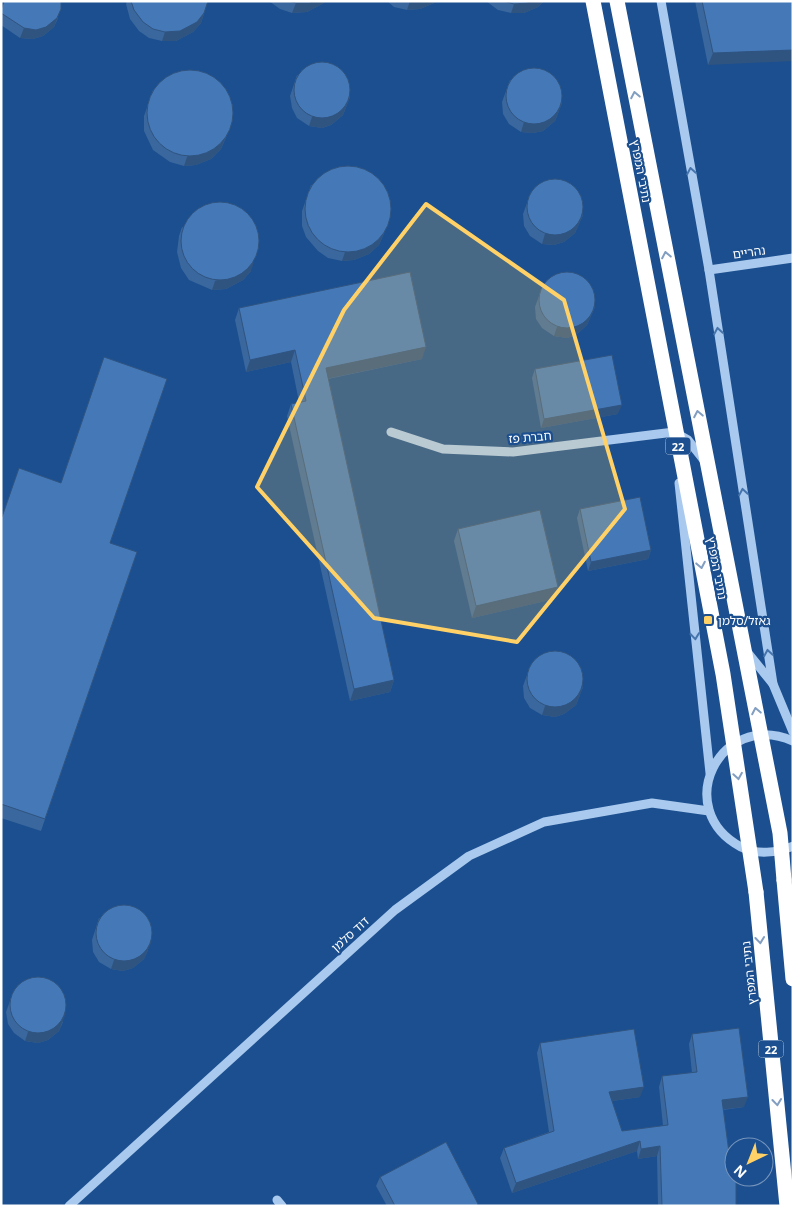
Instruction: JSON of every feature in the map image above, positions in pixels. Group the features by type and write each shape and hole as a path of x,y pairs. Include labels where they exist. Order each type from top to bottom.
{"highway":[{"name":"נתיבי המפרץ","path":"593,1 723,674 756,892 787,1206"},
{"name":"נתיבי המפרץ","path":"617,1 780,833 793,979"}],"street":[{"path":"589,1 674,432 710,773"},
{"path":"661,1 709,270 773,684 793,732"},
{"name":"נהריים","path":"709,270 793,258"},
{"name":"חברת פז","path":"391,432 443,449 513,452 674,432"},
{"path":"674,432 688,440 704,461 731,618 748,654 773,684"},
{"path":"793,741 781,736 764,734 747,737 731,745 718,757 710,773 706,792 709,811 717,828 730,841 746,850 765,853 793,846"},
{"name":"דוד סלמן","path":"69,1206 395,910 470,856 544,822 652,803 709,811"}],"highlighted area":[{"path":"426,204 564,300 625,509 517,642 374,618 257,487 344,310"}],"building":[{"path":"4,1 61,1 61,9 57,18 46,27 36,30 24,28 1,13"},
{"path":"131,1 208,1 204,13 197,22 180,31 165,32 153,29 143,22 134,10"},
{"path":"288,1 313,1 310,3 296,3"},
{"path":"503,1 532,1 514,4"},
{"path":"702,1 793,1 793,50 713,53"},
{"path":"317,62 327,62 342,70 348,79 350,90 348,101 342,110 327,118 317,118 306,113 299,106 294,95 294,85 299,74 306,67"},
{"path":"529,68 539,68 554,76 560,85 562,96 560,107 554,116 539,124 529,124 518,119 511,112 506,101 506,91 511,80 518,73"},
{"path":"190,70 214,77 226,89 233,113 226,137 214,149 190,156 166,149 154,137 147,113 154,89 166,77"},
{"path":"348,166 364,169 372,173 384,185 388,193 391,209 388,225 384,233 372,245 364,249 348,252 332,249 324,245 312,233 308,225 305,209 308,193 312,185 324,173 332,169"},
{"path":"550,179 560,179 575,187 581,196 583,207 581,218 575,227 560,235 550,235 539,230 532,223 527,212 527,202 532,191 539,184"},
{"path":"212,202 228,202 242,208 253,219 259,233 259,249 253,263 242,274 228,280 212,280 198,274 187,263 181,249 181,233 187,219 198,208"},
{"path":"410,272 426,347 326,368 394,680 354,689 291,404 306,401 295,350 250,360 239,308"},
{"path":"562,272 572,272 587,280 593,289 595,300 593,311 587,320 572,328 562,328 551,323 544,316 539,305 539,295 544,284 551,277"},
{"path":"612,355 622,405 544,419 535,369"},
{"path":"104,357 167,379 110,543 137,552 45,819 1,804 1,516 19,468 61,483"},
{"path":"640,497 651,550 591,562 580,509"},
{"path":"540,510 558,587 476,606 458,529"},
{"path":"549,651 561,651 575,659 583,673 581,690 575,699 561,707 549,707 539,702 532,695 527,685 527,673 532,663 539,656"},
{"path":"119,905 129,905 144,913 150,922 152,933 150,944 144,953 129,961 119,961 108,956 101,949 96,938 96,928 101,917 108,910"},
{"path":"33,977 43,977 58,985 64,994 66,1005 64,1016 58,1025 43,1033 33,1033 22,1028 15,1021 10,1010 10,1000 15,989 22,982"},
{"path":"739,1028 748,1097 722,1100 727,1137 724,1137 724,1187 736,1187 736,1206 662,1206 660,1146 641,1149 640,1141 516,1183 504,1148 554,1131 540,1043 634,1029 644,1087 609,1092 622,1131 668,1125 662,1076 697,1072 692,1034"},
{"path":"446,1142 478,1204 476,1206 395,1206 380,1177"}],"place":[{"name":"גאזל/סלמן","path":"708,620"}]}
